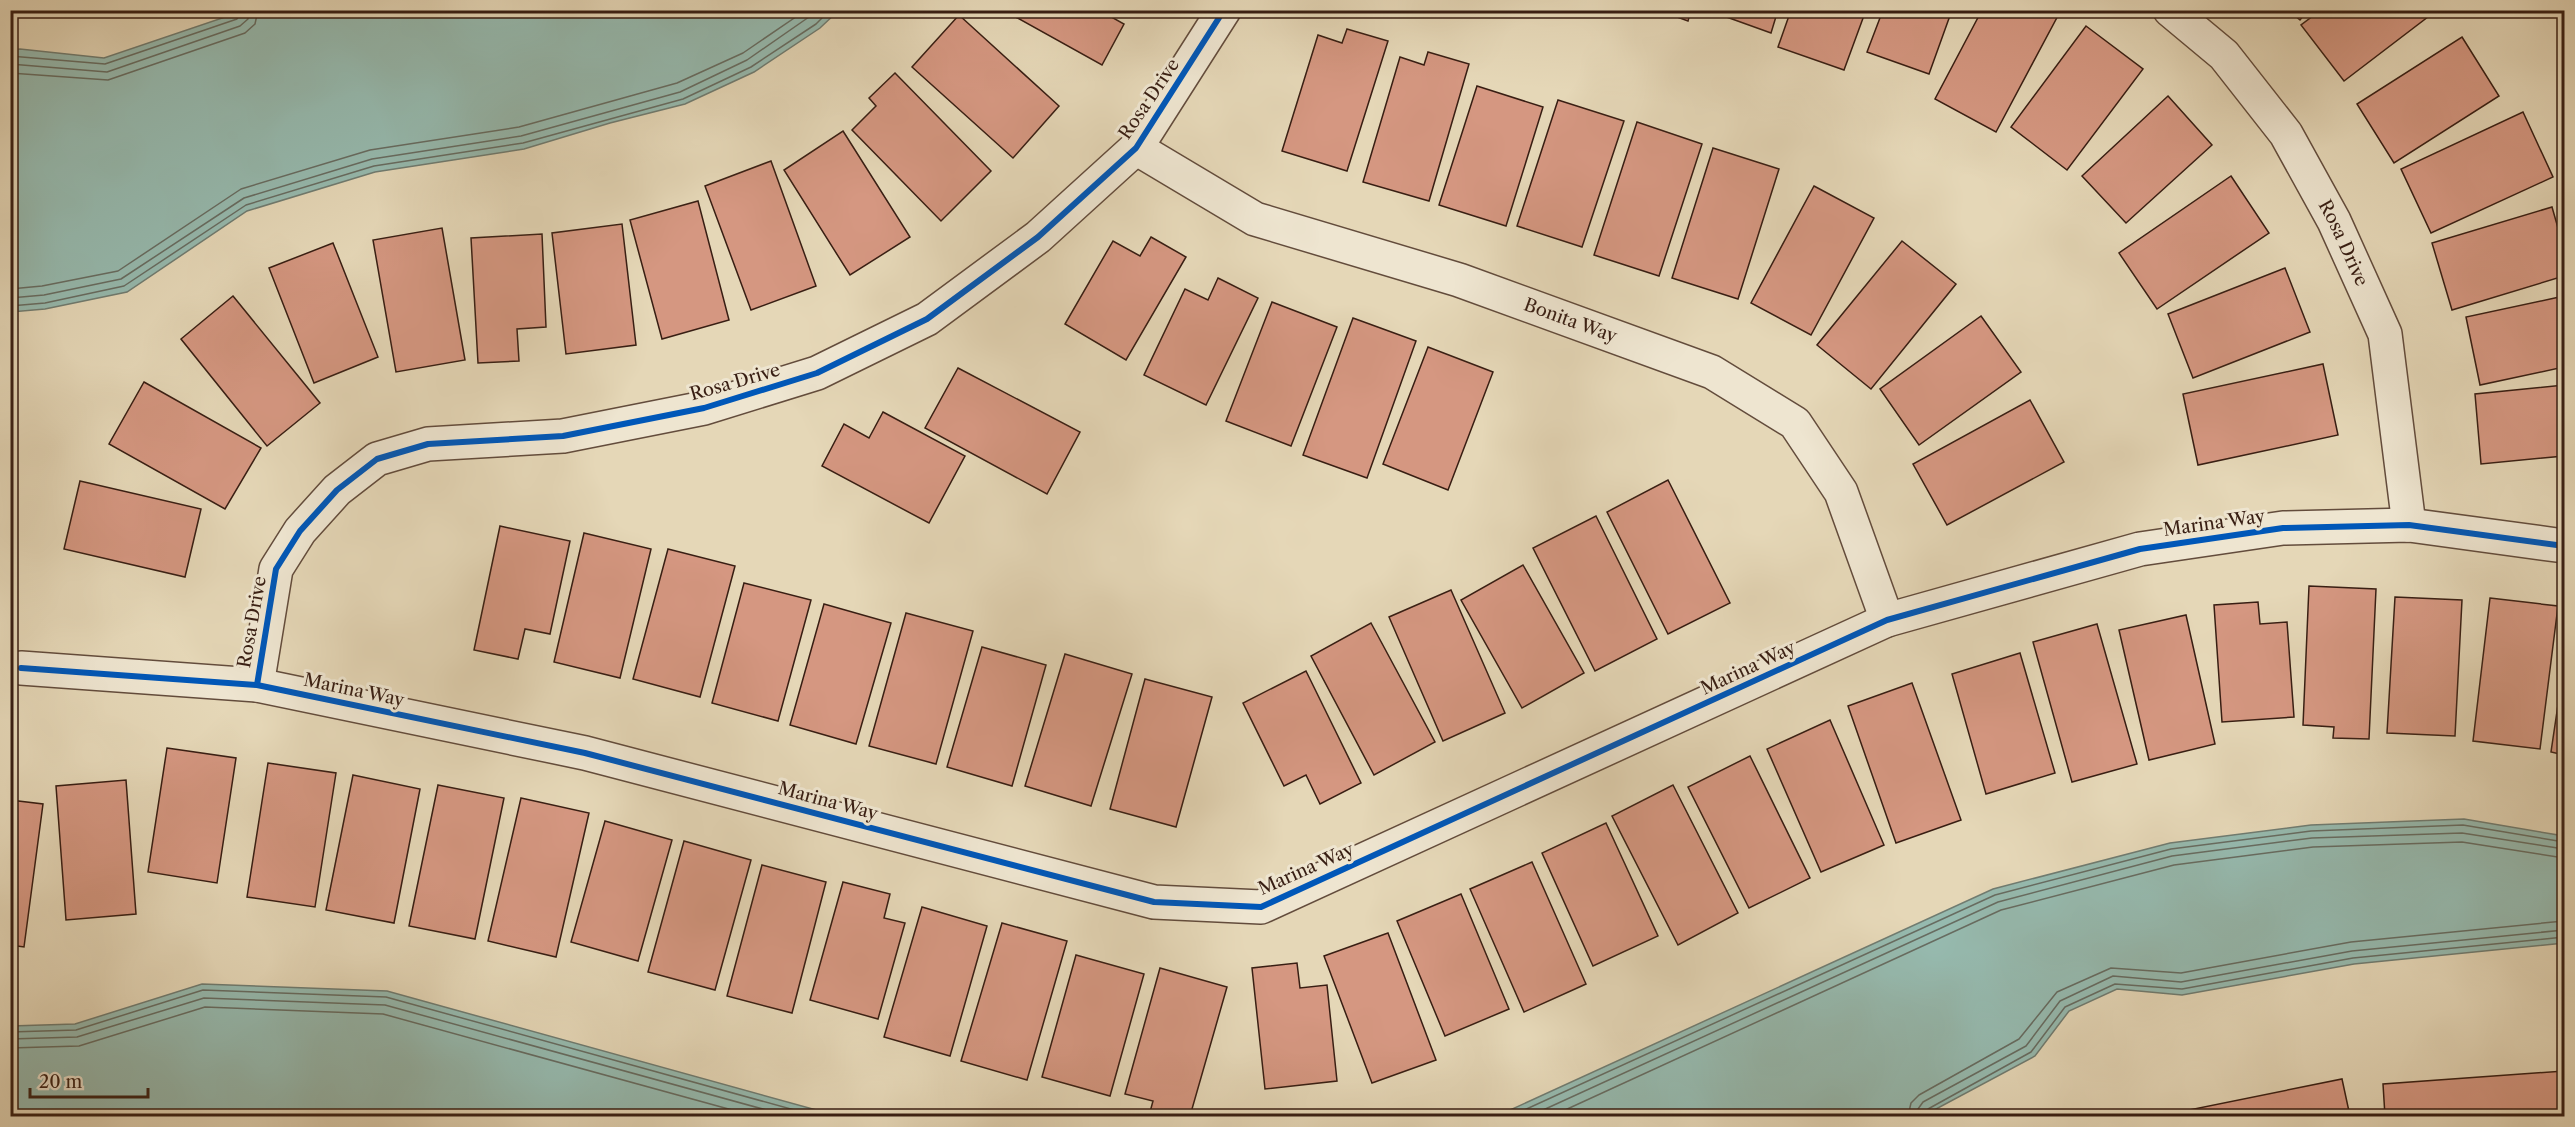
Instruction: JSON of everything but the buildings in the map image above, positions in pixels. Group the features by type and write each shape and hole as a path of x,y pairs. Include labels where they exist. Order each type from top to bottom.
{"street":[{"name":"Rosa Drive","path":"257,685 276,569 300,531 337,490 377,459 428,444 563,436 704,408 817,374 927,319 1038,237 1136,148 1224,10"},
{"name":"Rosa Drive","path":"2170,10 2224,56 2286,134 2334,221 2385,334 2409,525"},
{"name":"Bonita Way","path":"1136,148 1255,219 1460,280 1712,372 1795,423 1841,492 1887,620"},
{"name":"Marina Way","path":"21,668 257,685 585,753 1154,902 1261,907 1887,620 2140,549 2283,528 2409,525 2565,546"}],"water":[{"path":"243,11 838,11 820,28 754,72 685,104 610,123 524,149 375,172 247,211 127,292 45,309 11,312 11,50 104,58"},
{"path":"2464,819 2564,836 2564,943 2354,964 2182,995 2117,989 2069,1011 2035,1056 1923,1116 1497,1116 1993,889 2170,843 2311,825"},
{"path":"202,984 387,991 838,1116 11,1116 11,1026 75,1024"}],"cycle path":[{"path":"257,685 276,569 300,531 337,490 377,459 428,444 563,436 704,408 817,373 927,319 1038,237 1136,148 1224,10"},
{"path":"21,668 257,685 585,753 1154,902 1261,907 1887,620 2140,549 2283,528 2409,525 2564,546"}]}
